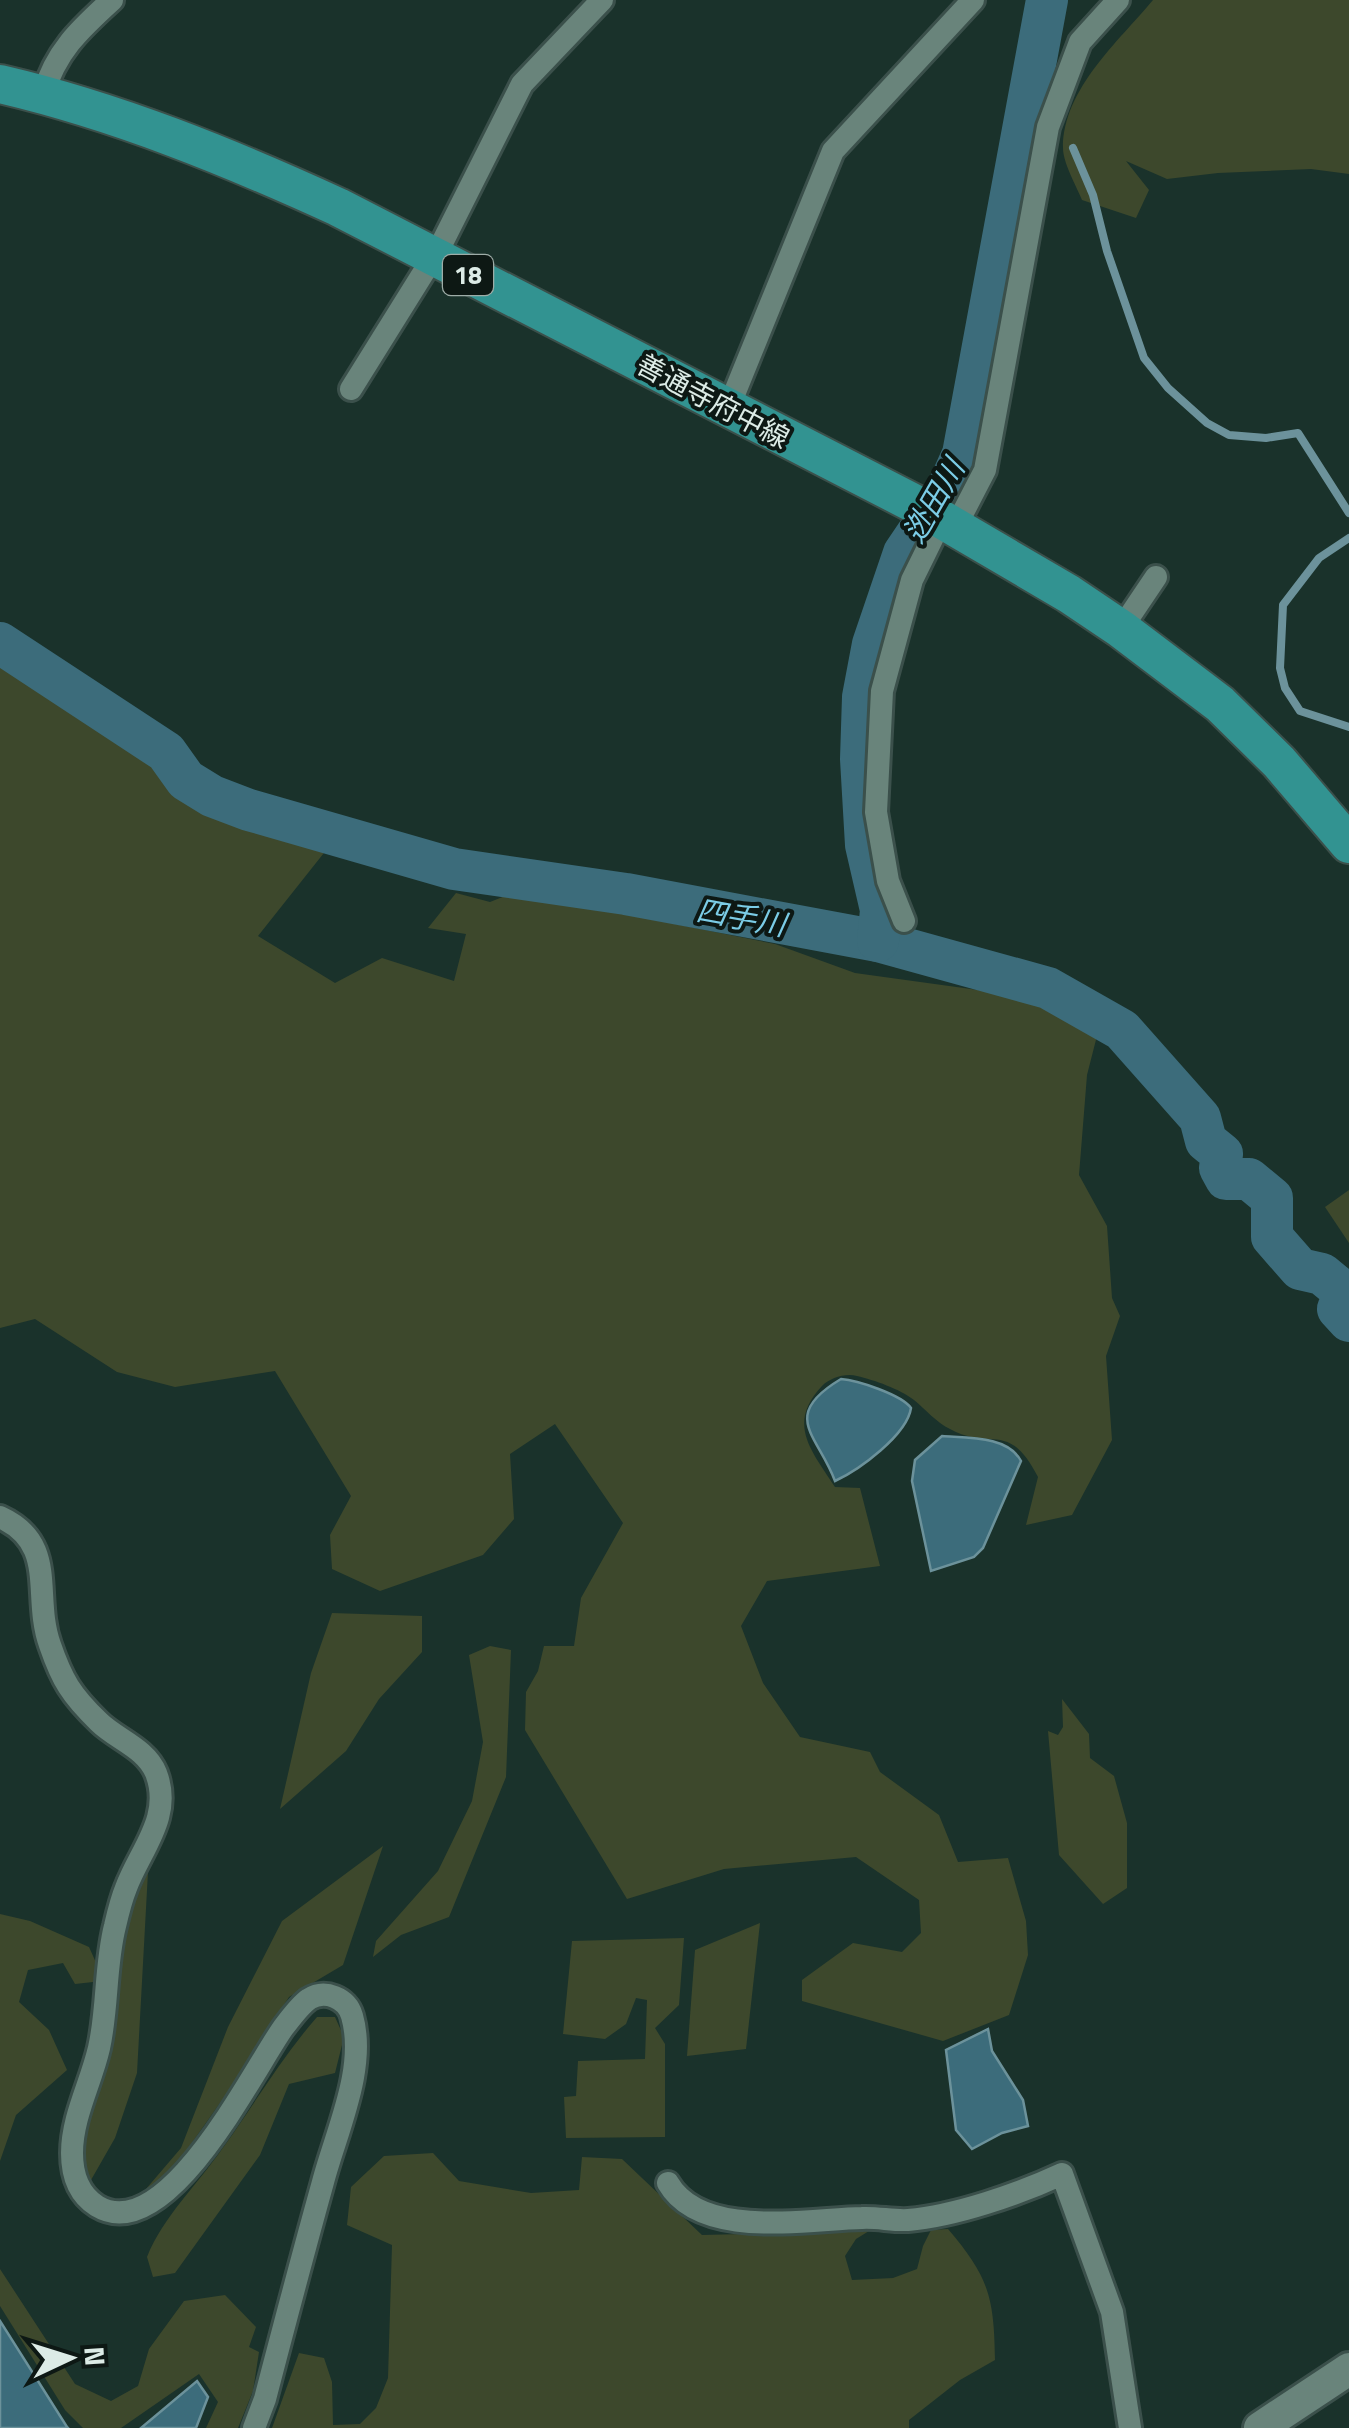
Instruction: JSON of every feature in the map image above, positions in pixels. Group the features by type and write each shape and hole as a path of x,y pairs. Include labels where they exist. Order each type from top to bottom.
{"main road":[{"name":"善通寺府中線","path":"0,84 44,95 267,174 938,517 1121,629 1231,715 1280,762 1349,844"},
{"path":"1260,2428 1349,2370"}],"street":[{"path":"44,95 72,36 112,0"},
{"path":"351,389 434,257 522,84 602,0"},
{"path":"728,409 833,151 973,0"},
{"path":"904,921 888,881 876,812 882,692 912,580 938,517 985,470 1048,127 1080,42 1118,0"},
{"path":"1121,629 1156,577"},
{"path":"0,1517 20,1526 33,1542 40,1569 44,1630 63,1682 100,1723 142,1754 156,1772 159,1798 158,1820 150,1844 127,1886 114,1930 98,2049 72,2142 77,2185 90,2202 106,2211 125,2213 153,2200 192,2167 285,2025 308,2000 325,1994 338,1998 352,2013 356,2042 339,2136 324,2175 254,2428"},
{"path":"668,2183 690,2208 732,2219 788,2224 864,2218 908,2220 961,2210 1062,2174 1112,2312 1130,2428"}],"green space":[{"path":"1153,0 1349,0 1349,174 1311,169 1167,179 1126,161 1149,190 1136,218 1082,200 1063,148 1072,106 1095,67"},
{"path":"0,655 160,761 180,790 272,831 335,839 258,936 335,983 382,958 454,981 466,934 428,928 456,893 490,902 515,892 775,944 855,973 1043,999 1099,1028 1087,1075 1079,1175 1107,1226 1112,1298 1120,1316 1106,1356 1112,1440 1072,1515 1026,1525 1038,1477 1018,1448 1008,1442 950,1429 908,1396 887,1385 857,1376 838,1377 825,1383 811,1400 804,1425 806,1437 835,1487 860,1488 880,1566 767,1581 741,1626 763,1683 800,1737 870,1752 880,1772 939,1815 958,1862 1008,1858 1026,1921 1028,1955 1009,2015 943,2041 802,2001 802,1980 853,1943 902,1952 921,1933 919,1900 856,1857 724,1869 627,1899 525,1730 526,1692 538,1671 544,1646 574,1646 581,1598 623,1523 555,1424 510,1454 514,1519 483,1555 380,1591 332,1569 330,1535 351,1496 275,1371 175,1387 117,1372 35,1319 0,1328"},
{"path":"1349,1190 1349,1243 1325,1207"},
{"path":"332,1613 422,1616 422,1652 379,1699 346,1751 280,1809 311,1673"},
{"path":"490,1646 511,1650 506,1777 449,1917 401,1935 373,1957 376,1941 438,1871 472,1801 483,1742 469,1655"},
{"path":"1062,1699 1089,1734 1090,1758 1114,1776 1127,1823 1127,1888 1103,1904 1059,1855 1048,1731 1058,1735 1063,1727"},
{"path":"383,1846 343,1965 289,1997 170,2174 146,2189 181,2148 228,2027 282,1921"},
{"path":"148,1872 137,2073 115,2138 91,2180 85,2177 82,2142 99,2085 130,1911"},
{"path":"0,1914 30,1921 89,1947 98,1967 93,1982 75,1984 63,1963 28,1970 19,2002 49,2030 67,2070 16,2115 0,2161"},
{"path":"760,1923 746,2049 687,2056 695,1950"},
{"path":"684,1938 679,2005 655,2028 665,2044 665,2137 566,2138 564,2097 576,2096 578,2061 645,2059 647,2000 636,1998 626,2024 605,2039 563,2034 572,1941"},
{"path":"317,2017 335,2017 344,2037 335,2073 289,2084 260,2155 175,2273 153,2277 147,2257 162,2228"},
{"path":"433,2153 459,2181 531,2193 579,2190 582,2157 622,2159 702,2235 869,2231 856,2239 845,2256 852,2280 893,2278 917,2269 931,2230 948,2229 981,2275 993,2320 995,2360 960,2380 909,2420 909,2428 272,2428 299,2353 324,2358 332,2382 333,2425 360,2424 376,2408 388,2378 392,2245 347,2225 351,2187 384,2156"},
{"path":"0,2269 75,2384 111,2401 138,2386 149,2349 184,2301 225,2295 256,2327 249,2347 259,2352 253,2391 238,2428 206,2428 218,2402 199,2374 121,2428 83,2428 65,2410 0,2306"}],"water":[{"path":"841,1379 879,1389 911,1408 892,1440 835,1481 808,1427 807,1415 822,1392"},
{"path":"942,1436 997,1443 1021,1461 983,1548 974,1557 931,1571 912,1481 915,1460"},
{"path":"988,2029 992,2051 1023,2100 1028,2126 1002,2133 972,2149 956,2130 946,2050"},
{"path":"0,2321 67,2427 68,2428 0,2428"},
{"path":"197,2381 208,2397 196,2428 141,2428"}],"waterway":[{"name":"迯田川","path":"878,941 881,910 866,845 861,759 863,697 873,644 904,553 948,488 963,454 1047,0"},
{"path":"1023,122 1035,124"},
{"path":"1073,148 1093,195 1107,251 1144,358 1168,388 1207,423 1229,435 1266,438 1298,433 1349,513"},
{"path":"1349,538 1319,558 1283,605 1280,668 1285,688 1300,711 1349,727"},
{"name":"四手川","path":"0,643 166,752 186,780 212,796 249,810 454,869 626,894 878,941 1048,988 1122,1030 1200,1118 1206,1141 1222,1154 1220,1168 1226,1179 1249,1179 1272,1198 1272,1237 1300,1269 1322,1274 1345,1293 1338,1309 1349,1321"}]}
